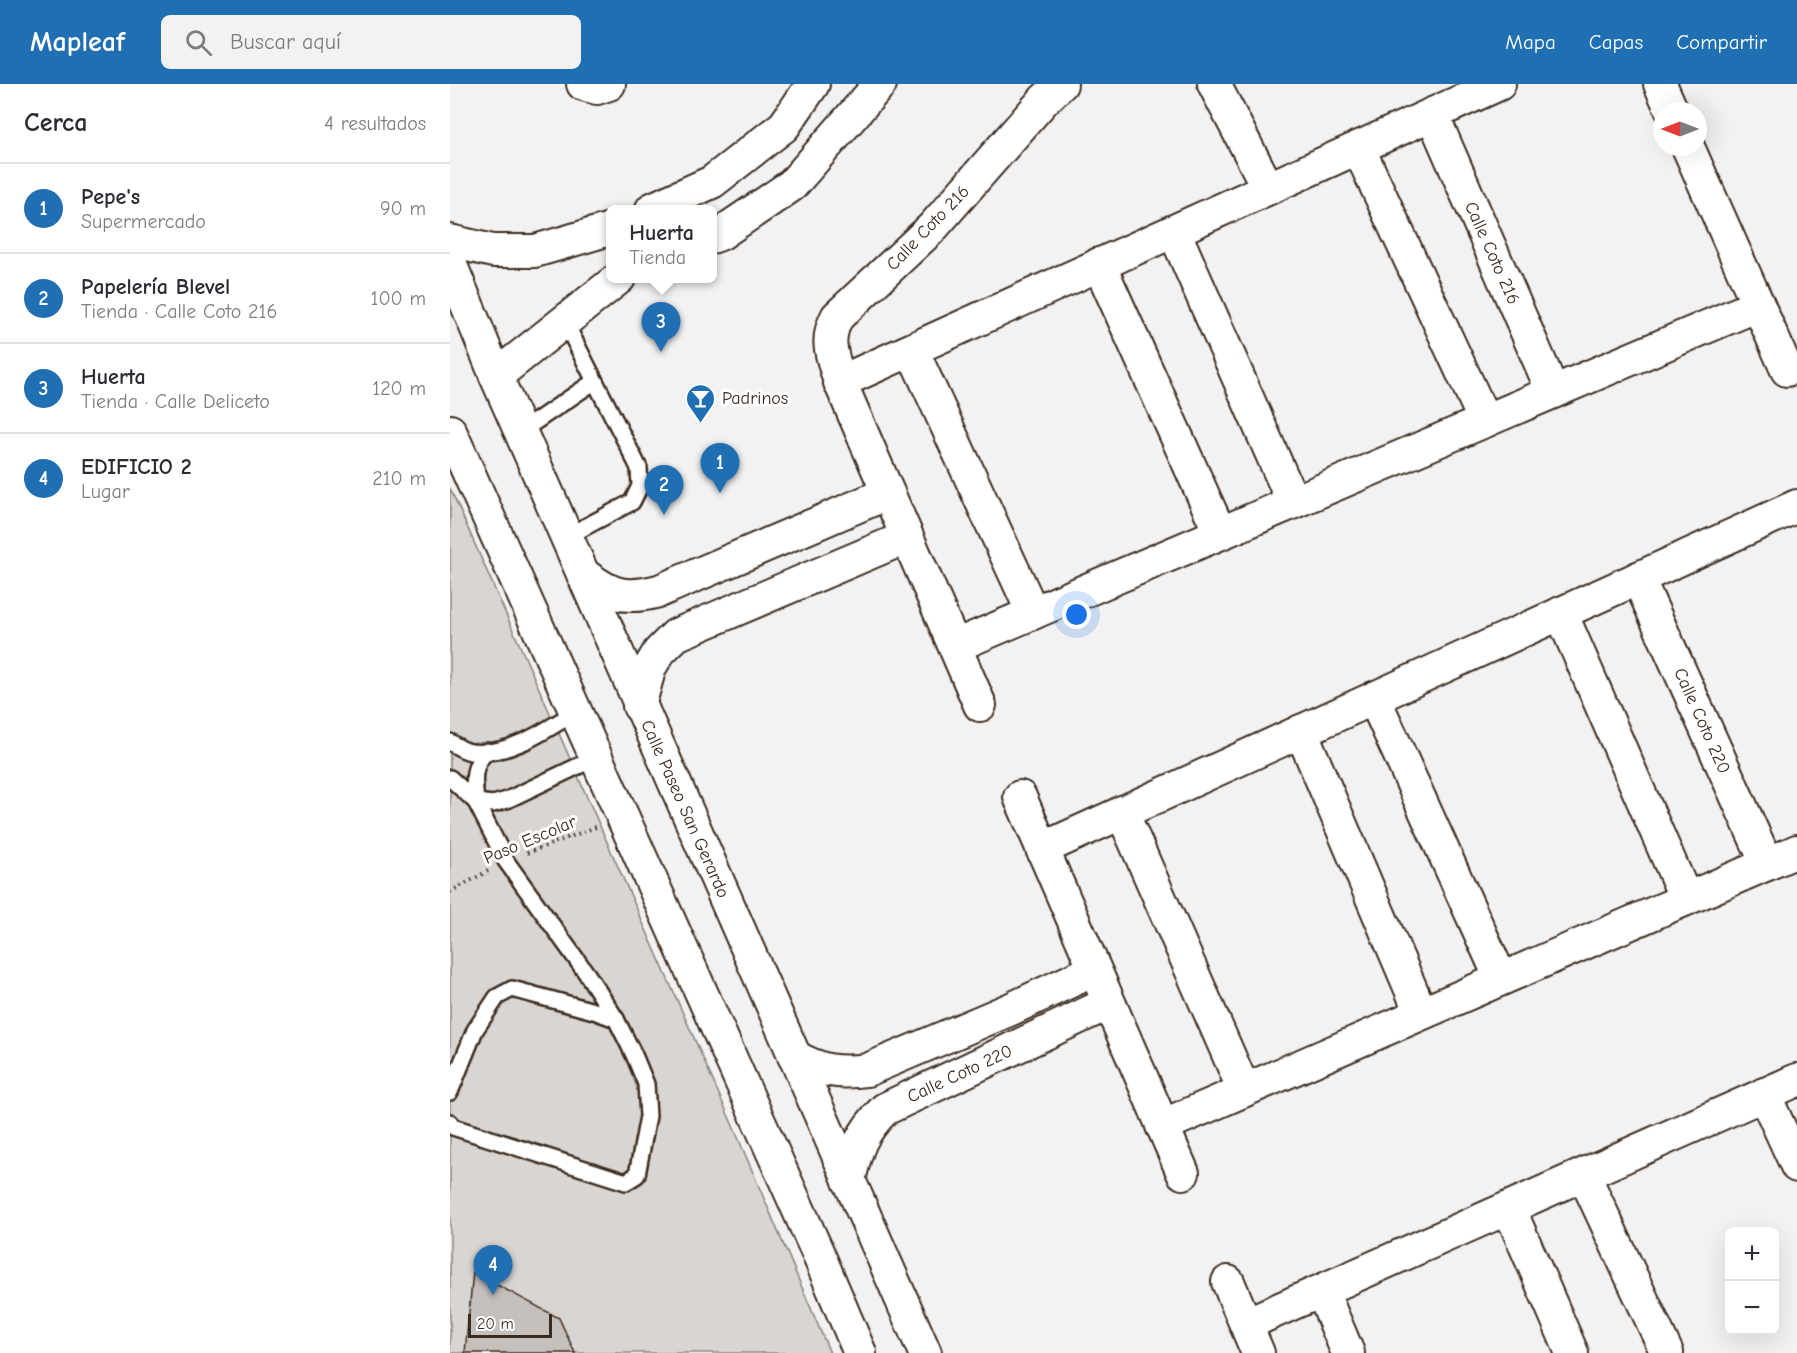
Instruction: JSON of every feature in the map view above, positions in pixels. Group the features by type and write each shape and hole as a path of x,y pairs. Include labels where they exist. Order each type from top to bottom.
{"street":[{"path":"583,84 597,88 609,84"},
{"path":"663,205 712,182 784,126 813,84"},
{"path":"717,235 792,185 880,84"},
{"name":"Calle Coto 216","path":"980,705 840,382 829,346 832,327 837,317 932,228 1044,100 1061,84"},
{"path":"1214,84 1268,188"},
{"path":"840,382 1499,84"},
{"path":"1660,84 1668,102"},
{"name":"Calle Coto 216","path":"1432,114 1553,392"},
{"path":"1358,147 1485,421"},
{"path":"1692,156 1786,370"},
{"path":"450,241 493,251 535,250 606,230"},
{"path":"1174,231 1293,502"},
{"name":"Calle Paseo San Gerardo","path":"450,263 496,376 639,706 925,1353"},
{"path":"1099,264 1220,533"},
{"path":"496,376 614,283"},
{"path":"955,646 1758,305"},
{"path":"912,350 1033,613"},
{"path":"450,431 817,1251 860,1353"},
{"path":"583,574 603,589 618,594 651,593 888,493"},
{"path":"1042,849 1797,506"},
{"path":"639,706 650,667 659,652 676,635 907,537"},
{"name":"Calle Coto 220","path":"1638,578 1767,864"},
{"path":"1561,613 1686,899"},
{"path":"1374,698 1501,979"},
{"path":"1301,731 1421,1014"},
{"path":"1020,797 1183,1173"},
{"path":"1122,812 1244,1090"},
{"path":"1162,1126 1797,851"},
{"path":"794,1056 811,1066 826,1070 848,1072 867,1070 1011,1009 1094,970"},
{"name":"Calle Coto 220","path":"849,1181 860,1139 885,1109 1109,1003"},
{"path":"1246,1324 1797,1080"},
{"path":"1764,1094 1797,1166"},
{"path":"1584,1175 1667,1353"},
{"path":"1509,1208 1572,1353"},
{"path":"1228,1282 1258,1353"},
{"path":"1322,1290 1348,1353"}],"lane":[{"path":"564,321 639,468 640,486 633,502 566,537"},
{"path":"520,432 595,381"},
{"path":"450,742 470,752 505,748 527,741 575,712"},
{"path":"476,802 475,770 480,758 487,751"},
{"path":"476,802 493,804 507,800 595,758"},
{"path":"450,778 476,802 506,861 587,974 616,1019 646,1084 648,1116 637,1175 626,1182 453,1127 450,1122"},
{"path":"450,1092 475,1030 497,997 512,989 616,1019"}],"path":[{"name":"Paso Escolar","path":"450,892 506,861 622,817"}],"shaded area":[{"path":"450,488 733,1126 830,1353 450,1353"}],"building":[{"path":"473,1272 559,1318 575,1353 465,1353"}],"place":[{"name":"Huerta","path":"661,352"},
{"name":"Padrinos","path":"701,424"},
{"name":"Pepe's","path":"720,493"},
{"name":"Papelería Blevel","path":"664,515"},
{"name":"EDIFICIO 2","path":"493,1295"}]}
